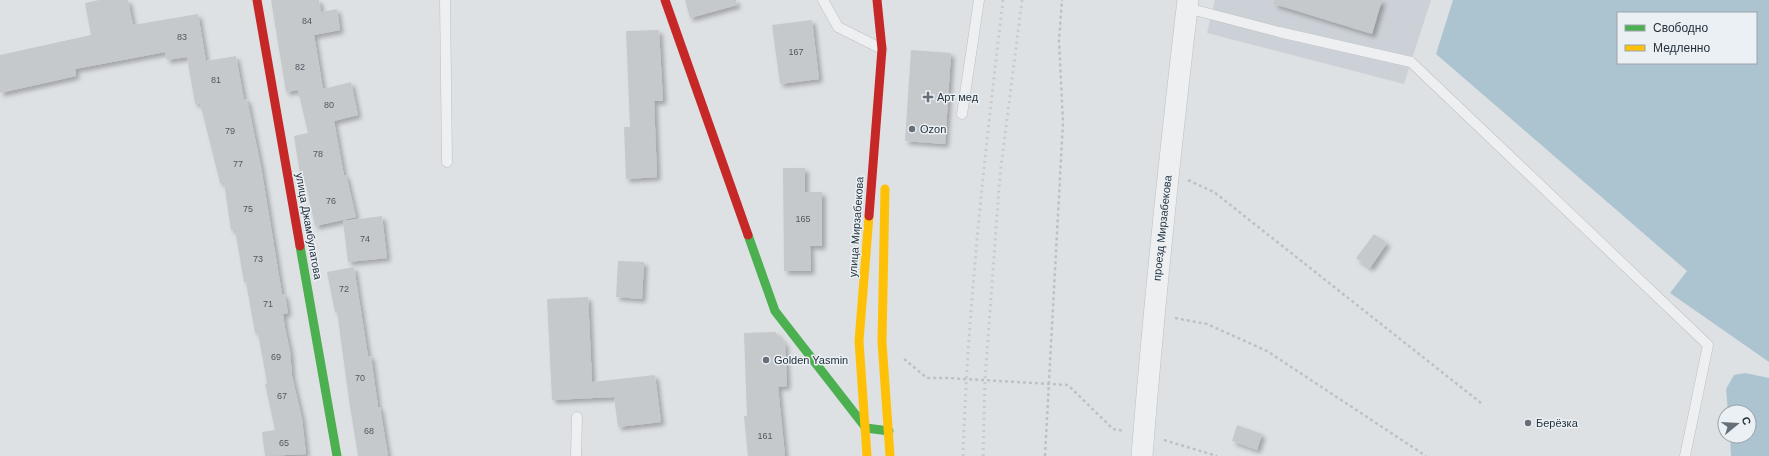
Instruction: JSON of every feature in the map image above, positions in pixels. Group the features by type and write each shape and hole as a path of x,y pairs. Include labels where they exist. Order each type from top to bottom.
{"street":[{"name":"улица Джамбулатова","path":"257,0 337,456"},
{"path":"665,0 775,311 866,428 889,431"},
{"name":"улица Мирзабекова","path":"867,456 860,341 885,51 877,0"},
{"name":"улица Мирзабекова","path":"885,0 886,122"},
{"name":"проезд Мирзабекова","path":"1142,456 1153,313 1188,4"},
{"path":"885,177 882,342 890,456"}],"lane":[{"path":"445,0 447,162"},
{"path":"823,0 838,27 885,51"},
{"path":"962,114 979,0"},
{"path":"1188,4 1279,32 1411,62 1708,345 1685,456"},
{"path":"576,456 577,417"}],"path":[{"path":"1045,456 1063,122 1059,41 1062,0"},
{"path":"1168,170 1214,192 1481,403"},
{"path":"1153,313 1207,324 1267,351 1426,456"},
{"path":"904,358 926,378 1068,385 1113,429 1144,434 1217,456"}],"shaded area":[{"path":"1215,0 1431,0 1404,84 1207,33"}],"water":[{"path":"1453,0 1769,0 1769,362 1670,293 1687,271 1436,54"},
{"path":"1745,373 1769,378 1769,456 1731,456 1730,444 1757,444 1757,404 1727,404 1726,389 1734,375"}],"building":[{"path":"99,0 128,0 133,25 198,14 206,61 236,56 244,100 247,99 261,167 282,294 285,295 288,313 283,314 290,351 292,376 302,419 306,454 265,456 262,432 275,430 265,384 267,383 258,333 255,333 235,230 231,230 224,183 220,183 200,103 195,104 187,57 167,60 165,52 75,69 76,76 0,93 0,55 91,35 85,3"},
{"path":"271,0 319,0 321,12 337,9 340,30 314,35 323,89 351,82 358,115 334,121 344,176 346,175 356,217 315,226 305,180 301,181 294,136 308,133 298,90 286,92"},
{"path":"685,0 736,0 737,5 690,18"},
{"path":"1274,0 1382,0 1372,34 1274,4"},
{"path":"812,20 819,79 780,84 772,25"},
{"path":"659,30 663,101 654,101 657,177 626,179 624,127 630,127 626,31"},
{"name":"Арт мед","path":"911,50 951,53 945,144 905,141"},
{"path":"783,168 805,168 805,192 822,192 822,246 810,246 811,271 784,271"},
{"path":"382,216 387,258 348,262 343,221"},
{"path":"1374,234 1387,243 1370,268 1356,258"},
{"path":"618,261 644,262 642,299 616,297"},
{"path":"354,267 368,356 371,356 378,407 380,407 388,456 358,456 337,311 335,312 327,272"},
{"path":"588,297 592,382 655,375 661,422 618,427 614,397 552,400 547,299"},
{"path":"775,332 785,344 787,386 778,387 785,456 748,456 744,416 747,416 744,333"},
{"path":"1237,425 1262,434 1257,450 1232,441"}],"railway":[{"path":"963,456 965,399 973,285 1003,0"},
{"path":"983,456 985,380 1000,175 1022,0"}],"traffic: fast":[{"path":"748,235 775,311 866,428 889,431"},
{"path":"300,246 337,456"}],"traffic: slow":[{"path":"885,189 882,342 890,456"},
{"path":"867,456 859,341 869,216"}],"traffic: jam":[{"path":"257,0 300,246"},
{"path":"665,0 748,235"},
{"path":"869,216 882,49 877,0"}],"place":[{"name":"Арт мед","path":"928,97"},
{"name":"Ozon","path":"912,129"},
{"name":"Golden Yasmin","path":"766,360"},
{"name":"Берёзка","path":"1528,423"}]}
